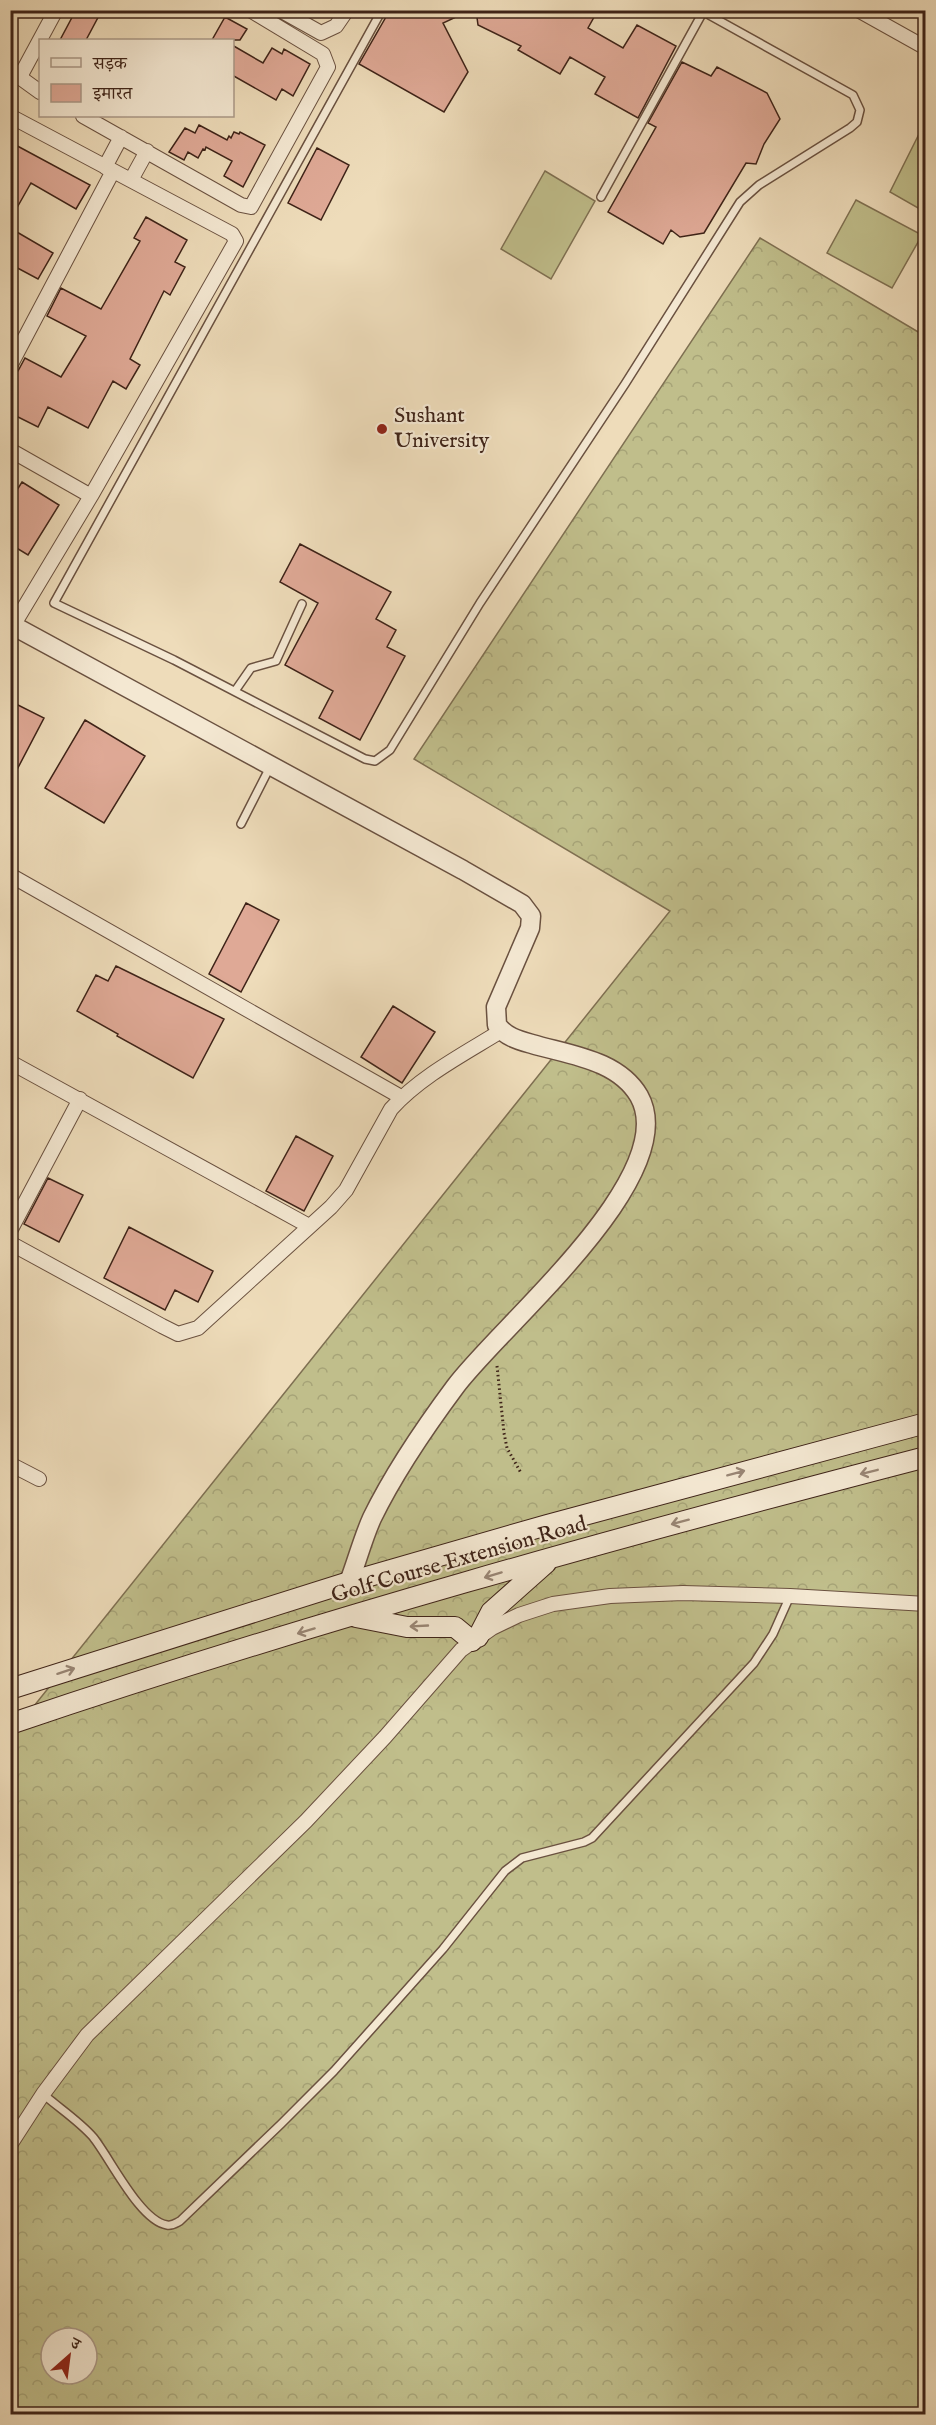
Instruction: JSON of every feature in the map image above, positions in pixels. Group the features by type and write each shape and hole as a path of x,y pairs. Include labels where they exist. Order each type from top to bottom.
{"main road":[{"name":"Golf Course Extension Road","path":"10,1689 349,1582 639,1500 926,1423"},
{"name":"Golf Course Extension Road","path":"10,1724 354,1616 553,1557 926,1458"},
{"path":"639,1500 647,1531"},
{"path":"354,1616 407,1627 455,1627 475,1639 486,1618 498,1604 553,1557"},
{"path":"93,1663 102,1694"}],"street":[{"path":"40,39 56,10"},
{"path":"85,117 241,205 251,207 328,67 323,54 250,10"},
{"path":"280,10 321,33 336,26 346,10"},
{"path":"858,10 926,48"},
{"path":"39,42 22,73 22,79 39,91"},
{"path":"10,116 232,234 236,241 92,496 11,627 522,904 531,916 530,928 496,1007 497,1025 512,1039 588,1060 618,1072 632,1084 641,1099 646,1126 637,1168 621,1194 553,1281 456,1385 382,1499 371,1521 349,1582"},
{"path":"10,366 109,169 122,137"},
{"path":"131,180 147,151"},
{"path":"10,450 92,496"},
{"path":"10,876 401,1097"},
{"path":"10,1243 178,1334 198,1329 346,1190 391,1108 401,1097 501,1031"},
{"path":"10,1062 309,1226"},
{"path":"10,1231 80,1100"},
{"path":"10,1464 39,1479"},
{"path":"10,2145 42,2094 87,2036 306,1821 385,1737 453,1658 475,1639 502,1623 535,1609 574,1600 683,1593 790,1596 926,1604"}],"lane":[{"path":"382,10 54,603 365,759 375,761 383,756 390,750 486,594 625,384 740,201 759,184 850,128 856,122 860,110 853,95 701,11 601,197"},
{"path":"235,692 251,668 276,662 302,604"},
{"path":"241,824 270,767"},
{"path":"42,2094 92,2135 138,2204 166,2225 180,2221 334,2070 443,1949 505,1871 522,1858 575,1845 592,1838 739,1681 773,1634 790,1596"}],"path":[{"path":"496,1343 504,1433 507,1448 521,1473"}],"green space":[{"path":"925,122 925,212 890,192"},
{"path":"545,171 595,201 551,279 501,249"},
{"path":"856,200 922,235 892,288 827,253"},
{"path":"760,238 925,336 925,2414 11,2414 10,1736 670,911 414,759"}],"building":[{"path":"76,10 102,10 87,39 61,39"},
{"path":"390,10 471,10 443,23 468,72 444,112 359,64"},
{"path":"476,10 598,10 588,28 623,48 637,25 676,46 638,118 595,94 605,77 570,57 560,74 518,50 521,46 478,25"},
{"path":"225,17 247,29 240,40 213,39"},
{"path":"234,46 263,63 272,48 282,54 284,49 310,64 293,96 282,89 276,100 234,76"},
{"path":"682,62 711,76 717,67 767,93 780,119 764,144 756,164 746,163 704,233 680,237 671,230 663,244 608,212 656,127 648,123"},
{"path":"199,125 227,140 234,132 239,134 240,132 265,145 243,187 224,176 232,161 206,147 198,158 188,152 184,160 169,152 185,128 195,133"},
{"path":"10,142 90,185 76,209 31,183 10,220"},
{"path":"317,148 349,165 321,220 288,203"},
{"path":"146,217 187,240 175,262 185,267 170,295 164,291 130,359 140,365 126,389 113,381 88,428 48,407 38,427 10,413 10,375 18,371 25,358 61,377 86,336 47,316 61,288 101,309 140,241 134,238"},
{"path":"10,228 53,253 38,279 10,264"},
{"path":"22,482 59,505 28,555 10,544 10,501"},
{"path":"300,544 391,592 376,619 396,630 387,647 405,656 360,740 319,718 333,691 285,665 318,603 280,582"},
{"path":"10,701 44,718 10,783"},
{"path":"85,720 145,756 104,823 45,788"},
{"path":"246,903 279,920 241,992 209,974"},
{"path":"116,966 224,1019 193,1078 77,1011 96,975 108,981"},
{"path":"393,1006 435,1032 402,1083 361,1057"},
{"path":"296,1136 333,1156 304,1211 266,1191"},
{"path":"48,1178 83,1195 59,1242 24,1224"},
{"path":"129,1227 213,1271 198,1302 175,1290 165,1310 104,1278"}],"place":[{"name":"Sushant University","path":"382,429"}]}
